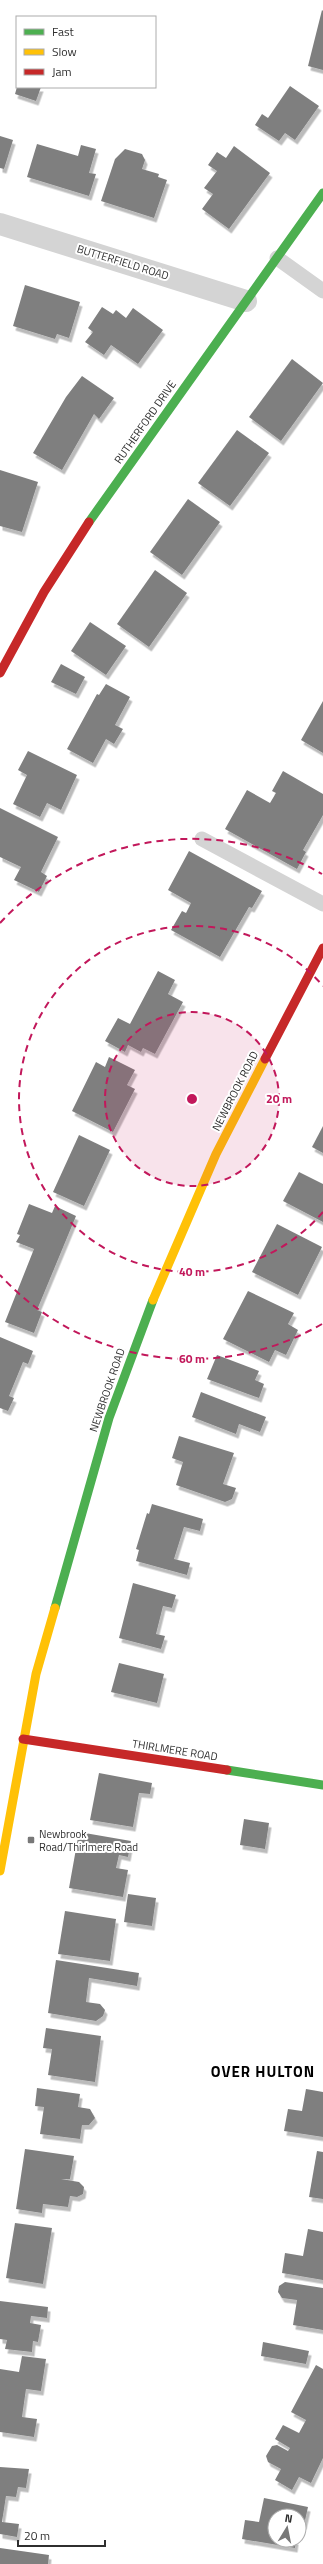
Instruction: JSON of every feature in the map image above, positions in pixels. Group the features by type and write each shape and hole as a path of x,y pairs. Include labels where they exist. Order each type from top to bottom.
{"main road":[{"name":"RUTHERFORD DRIVE","path":"0,673 44,592 84,528 323,193"},
{"name":"NEWBROOK ROAD","path":"0,1871 36,1674 109,1418 157,1289 216,1154 323,948"},
{"name":"THIRLMERE ROAD","path":"23,1739 323,1785"}],"street":[{"name":"BUTTERFIELD ROAD","path":"0,224 246,301"}],"lane":[{"path":"277,258 323,291"},
{"path":"202,839 323,904"}],"building":[{"path":"322,10 323,11 323,70 308,66"},
{"path":"290,86 319,106 295,140 285,133 279,141 255,125 262,114 268,118"},
{"path":"17,88 41,88 36,101 15,94"},
{"path":"0,136 13,140 4,169 0,168"},
{"path":"37,144 78,156 81,145 96,149 89,173 96,174 89,196 27,177"},
{"path":"234,146 270,173 229,229 202,209 213,194 204,188 217,171 208,165 217,152 226,158"},
{"path":"125,149 142,154 145,160 142,169 159,174 158,177 167,180 154,218 101,201 115,159"},
{"path":"25,285 80,302 69,338 57,334 55,339 13,326"},
{"path":"102,307 113,314 116,310 126,318 133,308 163,330 138,364 111,345 104,355 85,342 93,332 88,328"},
{"path":"292,359 323,383 281,441 249,417"},
{"path":"82,376 114,398 99,419 94,414 62,470 33,453 66,397"},
{"path":"237,430 269,453 230,506 198,483"},
{"path":"0,470 38,482 22,532 0,526"},
{"path":"188,499 220,522 182,575 150,552"},
{"path":"155,570 187,593 149,647 117,624"},
{"path":"90,622 126,646 106,675 71,651"},
{"path":"61,664 85,677 76,694 51,682"},
{"path":"106,684 130,697 115,725 123,729 114,744 106,739 93,763 67,749 97,694 99,695"},
{"path":"323,701 323,753 301,740"},
{"path":"28,751 77,775 61,810 47,803 40,817 13,804 27,775 18,770"},
{"path":"283,771 323,794 323,815 303,850 306,852 297,869 225,829 247,790 270,803 276,793 272,791"},
{"path":"0,808 58,837 41,872 47,876 39,892 14,880 21,867 0,857"},
{"path":"189,851 262,891 252,908 249,907 220,957 171,930 182,911 186,913 191,903 168,890"},
{"path":"158,971 175,980 168,994 183,1002 155,1054 143,1048 141,1052 128,1045 125,1052 105,1041 118,1018 130,1024"},
{"path":"109,1057 135,1070 127,1085 135,1089 113,1132 72,1111 96,1062 105,1067"},
{"path":"323,1126 323,1153 312,1147"},
{"path":"79,1135 110,1150 84,1206 53,1192"},
{"path":"299,1172 323,1184 323,1222 283,1201"},
{"path":"29,1204 52,1213 55,1206 76,1216 37,1310 42,1312 34,1333 5,1322 34,1249 16,1242 20,1235 17,1234"},
{"path":"277,1224 322,1247 298,1295 252,1272"},
{"path":"248,1291 294,1313 288,1324 298,1330 286,1355 275,1350 269,1362 223,1339"},
{"path":"0,1337 33,1351 28,1364 23,1362 9,1396 14,1398 8,1411 0,1408"},
{"path":"217,1355 259,1371 255,1380 264,1384 259,1398 207,1379"},
{"path":"201,1392 266,1417 260,1432 239,1424 236,1434 192,1417"},
{"path":"179,1436 234,1453 223,1484 236,1488 232,1499 225,1502 176,1485 183,1462 172,1458"},
{"path":"152,1504 203,1519 200,1531 184,1527 174,1559 190,1563 187,1575 136,1561 139,1550 136,1549 147,1513 149,1514"},
{"path":"133,1583 176,1595 172,1608 163,1606 156,1634 165,1636 161,1649 119,1638"},
{"path":"119,1663 164,1674 157,1703 111,1692"},
{"path":"99,1773 152,1783 150,1794 139,1793 133,1827 90,1820"},
{"path":"244,1819 269,1823 265,1849 240,1845"},
{"path":"79,1832 131,1841 128,1857 119,1855 116,1868 128,1870 123,1897 69,1888"},
{"path":"128,1894 156,1898 152,1926 124,1922"},
{"path":"65,1911 116,1919 110,1961 58,1954"},
{"path":"56,1960 139,1973 137,1986 89,1978 86,2002 100,2004 105,2010 103,2016 96,2021 48,2013"},
{"path":"46,2028 101,2036 95,2082 48,2075 52,2049 43,2048"},
{"path":"37,2088 80,2094 78,2107 90,2109 95,2118 89,2125 82,2125 80,2139 40,2134 44,2107 35,2106"},
{"path":"306,2089 323,2092 323,2137 284,2131 288,2109 302,2111"},
{"path":"25,2149 74,2156 70,2179 61,2179 79,2182 84,2187 83,2194 77,2197 70,2196 68,2207 43,2204 42,2213 16,2209"},
{"path":"317,2151 323,2152 323,2199 309,2197"},
{"path":"15,2223 52,2228 43,2284 6,2278"},
{"path":"308,2229 323,2232 323,2280 282,2273 285,2253 303,2256"},
{"path":"285,2282 323,2288 323,2330 293,2325 297,2300 282,2298 278,2292 279,2286"},
{"path":"0,2301 48,2307 47,2318 31,2316 30,2323 41,2325 38,2342 33,2341 32,2352 5,2349 7,2340 0,2339"},
{"path":"263,2342 309,2351 306,2364 261,2356"},
{"path":"22,2356 46,2359 41,2391 26,2389 22,2417 37,2419 34,2437 0,2432 0,2369 19,2372"},
{"path":"316,2365 323,2369 323,2458 311,2483 299,2477 292,2490 275,2480 281,2469 268,2462 266,2456 272,2446 277,2445 288,2451 290,2448 275,2439 283,2425 299,2433 306,2420 291,2412"},
{"path":"0,2467 29,2469 26,2488 18,2487 16,2497 6,2496 2,2522 19,2524 17,2537 0,2534"},
{"path":"264,2498 308,2507 307,2512 307,2508 267,2508 267,2543 242,2539 245,2520 259,2522"},
{"path":"0,2548 49,2555 48,2564 0,2564"}],"traffic: fast":[{"path":"89,522 323,193"},
{"path":"55,1608 109,1418 153,1300"},
{"path":"227,1770 323,1785"}],"traffic: slow":[{"path":"153,1300 216,1154 265,1059"},
{"path":"0,1871 36,1674 55,1608"}],"traffic: jam":[{"path":"0,673 44,592 89,522"},
{"path":"265,1059 323,948"},
{"path":"23,1739 227,1770"}],"place":[{"name":"Newbrook Road/Thirlmere Road","path":"31,1840"}],"district":[{"name":"OVER HULTON","path":"263,2072"}]}
